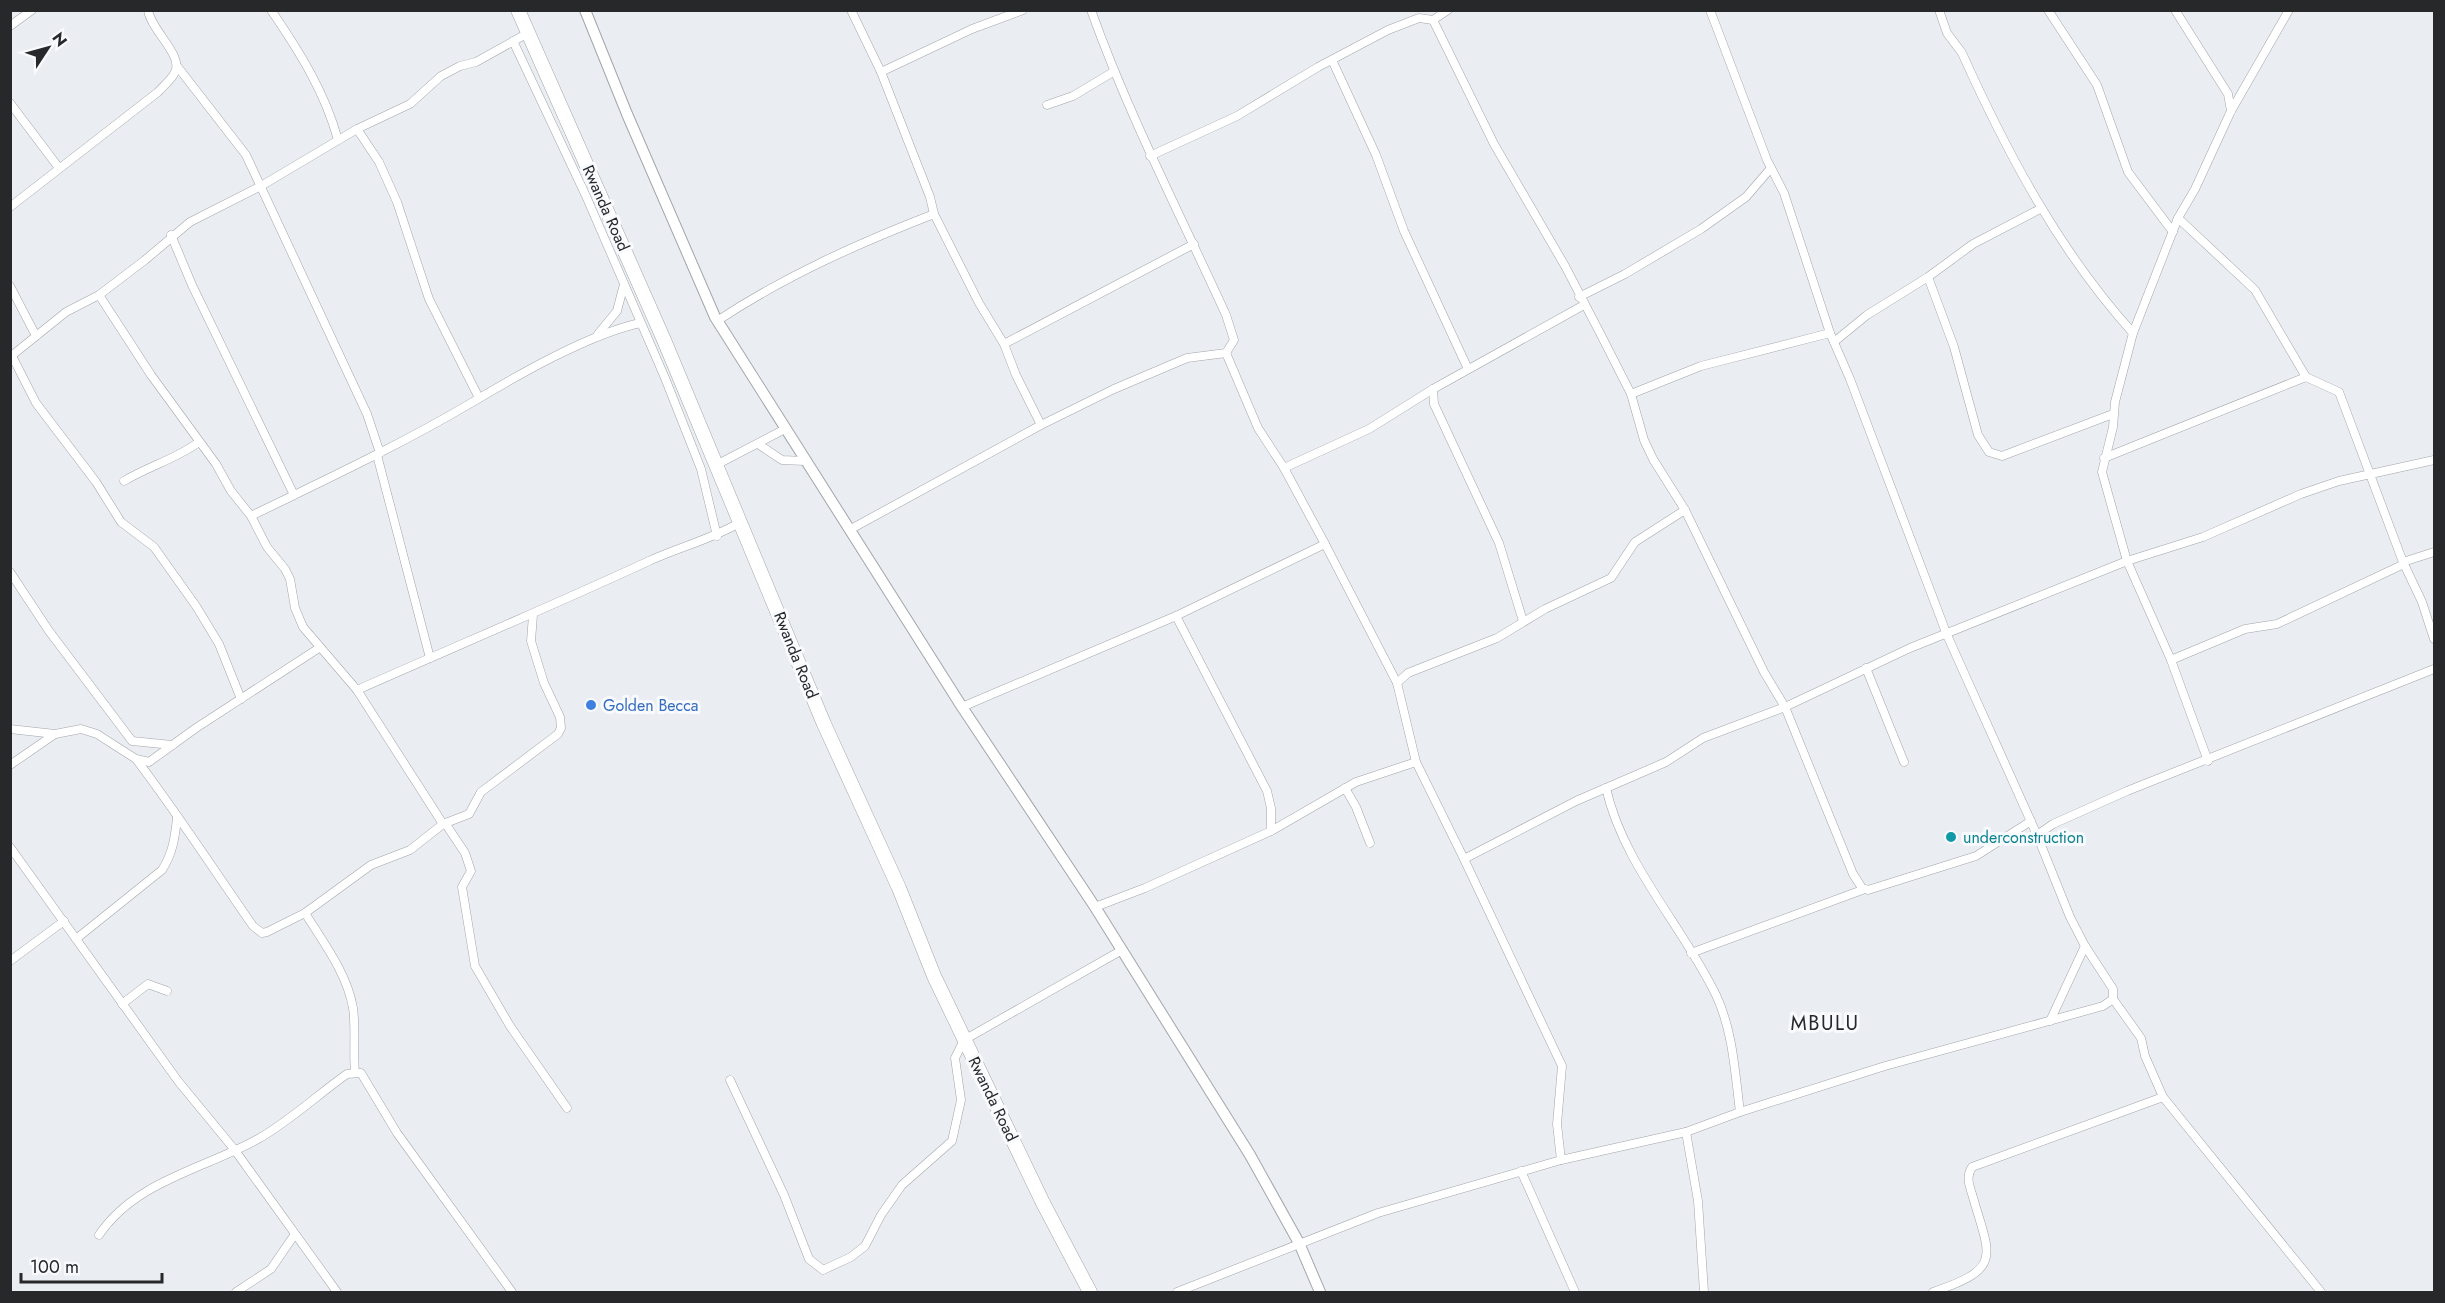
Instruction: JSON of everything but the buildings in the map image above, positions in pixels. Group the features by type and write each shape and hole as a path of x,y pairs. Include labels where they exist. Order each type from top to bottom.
{"highway":[{"name":"Rwanda Road","path":"518,10 603,200 741,522 824,724 899,888 934,976 1043,1203 1090,1293"}],"street":[{"path":"10,26 32,10"},
{"path":"10,207 158,92 176,73 176,58 153,26 148,10"},
{"path":"271,10 316,81 338,140"},
{"path":"585,10 627,114 717,321 962,707 1095,907 1250,1155 1299,1243 1320,1293"},
{"path":"851,10 880,72 930,197 934,214 1004,344 1016,375 1041,425"},
{"path":"880,72 972,29 1023,10"},
{"path":"1091,10 1113,72 1150,156 1194,244 1232,332 1234,340 1226,353"},
{"path":"1150,156 1238,116 1332,60 1388,30 1419,18 1433,20 1448,10"},
{"path":"1710,10 1771,168 1784,193 1830,333 1947,635 2031,821 2054,882 2085,946 2113,988 2113,999 2140,1038 2145,1056 2163,1097 2321,1293"},
{"path":"1939,10 1947,33 1962,53 2040,209 2097,292 2133,333"},
{"path":"2048,10 2097,84 2109,112 2128,172 2173,232"},
{"path":"2175,10 2228,94 2231,111"},
{"path":"2208,760 2171,660 2127,561 2102,472 2113,427 2113,414 2133,333 2178,218 2195,189 2231,111 2289,10"},
{"path":"1433,20 1494,144 1565,266 1631,394 1644,440 1685,510 1764,672 1785,707 1853,874 1865,889"},
{"path":"241,699 219,644 196,606 154,547 121,522 96,482 36,403 11,356 66,312 99,295 145,260 171,236 203,214 261,186 357,129 410,104 441,76 459,66 476,62 528,33"},
{"path":"513,41 586,196 691,443 701,469 717,536"},
{"path":"1332,60 1377,155 1404,231 1468,369"},
{"path":"177,66 246,155 367,414 430,658"},
{"path":"1047,105 1073,96 1113,72"},
{"path":"10,103 59,168"},
{"path":"357,129 383,172 397,202 429,299 479,398"},
{"path":"1579,297 1625,274 1711,223 1746,197 1771,168"},
{"path":"1834,342 1867,315 1928,277 1972,244 2040,209"},
{"path":"717,321 770,288 842,251 934,214"},
{"path":"2178,218 2255,290 2306,377 2339,392 2404,563 2422,602 2434,639"},
{"path":"171,236 188,277 294,495"},
{"path":"1004,344 1194,244"},
{"path":"1928,277 1954,347 1978,435 1989,452 2002,456 2113,414"},
{"path":"10,286 36,336"},
{"path":"596,337 617,311 623,286"},
{"path":"99,295 151,375 251,516 267,547 285,569 290,579 298,618 319,648 357,690 465,853 471,871 462,886 475,966 510,1026 567,1108"},
{"path":"1284,468 1369,429 1433,389 1584,305"},
{"path":"251,516 379,454 479,398 596,337 640,323"},
{"path":"1631,394 1701,366 1830,333"},
{"path":"851,529 1041,425 1152,371 1187,358 1226,353"},
{"path":"1226,353 1258,428 1284,468 1397,683 1416,762 1562,1066 1557,1124 1561,1160"},
{"path":"2104,458 2306,377"},
{"path":"1433,389 1434,404 1499,543 1523,621"},
{"path":"716,465 785,429"},
{"path":"124,481 142,470 183,453 200,442"},
{"path":"758,444 782,460 805,460"},
{"path":"1464,859 1606,788 1666,762 1702,738 1785,707 1866,668 2127,561 2202,537 2301,494 2339,481 2434,460"},
{"path":"1397,683 1408,673 1497,638 1523,621 1611,578 1635,542 1685,510"},
{"path":"357,690 533,615 661,556 717,536 741,522"},
{"path":"962,707 1176,616 1325,544"},
{"path":"2171,660 2245,629 2277,624 2404,563 2434,552"},
{"path":"10,572 49,630 132,741 172,745"},
{"path":"10,729 55,734 81,729 97,734 136,759 258,931 267,932 305,913 371,865 410,850 444,824 470,814 481,792 552,738 561,728 560,717 544,683 531,642 533,615"},
{"path":"1176,616 1267,791 1271,808 1271,831"},
{"path":"136,759 149,762 155,759 172,745 319,648"},
{"path":"1866,668 1904,762"},
{"path":"2037,835 2053,824 2127,791 2434,669"},
{"path":"10,765 55,734"},
{"path":"1095,907 1145,888 1271,831 1345,788 1377,774 1416,762"},
{"path":"1345,788 1356,807 1370,843"},
{"path":"1606,788 1611,813 1716,994 1727,1022 1740,1112"},
{"path":"76,939 162,870 170,858 175,840 177,818"},
{"path":"1691,953 1865,889 1976,856 2031,821"},
{"path":"10,847 178,1081 234,1149 337,1293"},
{"path":"305,913 335,962 347,987 355,1029 355,1073"},
{"path":"10,961 64,921"},
{"path":"2050,1021 2085,946"},
{"path":"730,1080 784,1195 809,1259 823,1270 851,1257 866,1246 881,1215 902,1185 952,1141 962,1100 955,1058 964,1040 1122,950"},
{"path":"122,1004 148,984 167,991"},
{"path":"1177,1293 1378,1213 1561,1160 1686,1132 1740,1112 1885,1066 2103,1006 2113,999"},
{"path":"99,1235 113,1215 132,1199 271,1131 347,1074 361,1073 397,1132 512,1293"},
{"path":"1933,1293 1976,1275 1986,1260 1987,1240 1968,1182 1972,1167 2163,1097"},
{"path":"1686,1132 1698,1201 1704,1293"},
{"path":"1521,1171 1575,1293"},
{"path":"236,1293 271,1269 295,1234"}],"place":[{"name":"Golden Becca","path":"591,705"},
{"name":"underconstruction","path":"1951,837"}],"district":[{"name":"MBULU","path":"1825,1023"}]}
